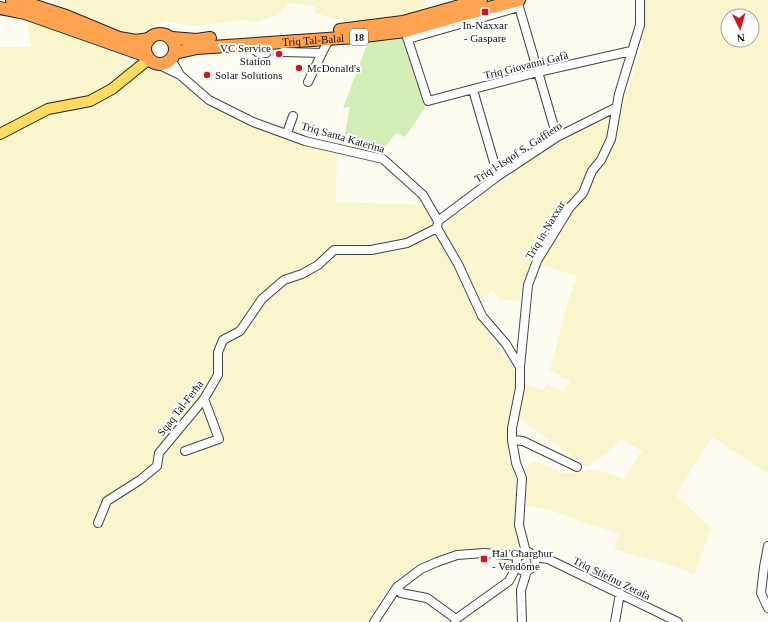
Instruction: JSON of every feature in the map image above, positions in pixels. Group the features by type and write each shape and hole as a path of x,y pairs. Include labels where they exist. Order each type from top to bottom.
{"highway":[{"name":"Triq Tal-Balal","path":"12,0 66,16 119,38 136,41 149,39 154,35 161,34 172,38 197,40 354,29 403,22 481,0"},
{"name":"Triq Tal-Balal","path":"150,59 163,64 173,56 197,48 407,35 454,17 518,2"},
{"path":"0,8 25,13 150,59"},
{"path":"172,38 175,46 173,56"},
{"path":"149,39 145,48 150,59"}],"main road":[{"path":"0,134 48,109 90,101 112,89 150,59"}],"street":[{"name":"Triq in-Naxxar","path":"522,554 519,525 522,478 516,463 512,440 512,428 520,388 520,367 528,285 537,261 570,207 583,194 592,172 606,152 611,139 615,108 630,51 640,25 640,0"},
{"path":"518,2 557,137"},
{"name":"Triq Giovanni Gafà","path":"407,35 428,101 538,72 630,51"},
{"path":"308,82 329,39"},
{"path":"246,44 260,54 266,53"},
{"path":"283,52 322,53"},
{"name":"Triq Santa Katerina","path":"173,56 180,75"},
{"name":"Triq Santa Katerina","path":"150,59 180,75 209,100 253,122 287,133 305,141 382,159 423,195 458,264 482,316 506,344 520,367"},
{"path":"473,90 498,176"},
{"name":"Triq l-Isqof S. Gaffiero","path":"438,225 498,176 557,137 615,108"},
{"path":"287,133 293,116"},
{"name":"Sqaq Tal-Ferħa","path":"98,524 107,501 140,480 157,466 159,453 204,398 218,375 218,352 223,340 240,331 262,299 284,280 302,274 318,265 334,250 371,250 407,243 438,225"},
{"path":"185,451 218,439 204,398"},
{"path":"512,440 522,440 577,467"},
{"path":"768,546 764,567 762,593 768,608"},
{"path":"374,622 397,587 421,569 457,555 484,553 522,554 529,552 535,557 536,562 534,568 527,571 521,570 517,566"},
{"path":"397,587 401,593 427,598 456,620 509,581 517,566 516,561 522,554"},
{"name":"Triq Stiefnu Zerafa","path":"535,557 548,559 678,622"},
{"path":"522,622 521,590 527,571"},
{"path":"615,622 620,593"}],"shaded area":[{"path":"55,0 426,0 423,9 403,15 343,21 315,13 315,6 288,3 278,15 256,22 242,20 194,26 165,21 137,34 124,32 70,10"},
{"path":"642,0 768,0 768,474 712,437 676,495 711,528 694,576 679,568 614,549 619,534 549,510 525,506 527,467 533,462 537,461 564,474 596,469 624,479 642,451 621,439 609,452 587,467 519,418 525,383 543,390 547,384 564,392 570,381 550,370 568,302 577,276 542,265 544,261 542,260 606,161 616,136 621,113 642,46"},
{"path":"27,20 108,51 186,85 203,100 337,152 336,202 424,205 434,227 444,225 559,139 611,115 610,138 579,189 561,209 530,266 523,283 520,301 500,300 493,291 473,304 486,330 517,374 517,385 509,428 508,458 516,474 516,528 519,545 515,549 473,549 449,551 422,561 392,582 367,622 0,622 0,47 31,47"}],"green space":[{"path":"405,38 425,108 405,137 396,133 386,146 384,156 353,148 352,144 343,142 350,107 343,108 368,42"}],"tunnel":[{"path":"266,53 283,52"}],"place":[{"name":"In-Naxxar - Gaspare","path":"485,12"},
{"name":"VC Service Station","path":"279,54"},
{"name":"McDonald's","path":"299,68"},
{"name":"Solar Solutions","path":"207,75"},
{"name":"Ħal Għargħur - Vendôme","path":"484,559"}]}
